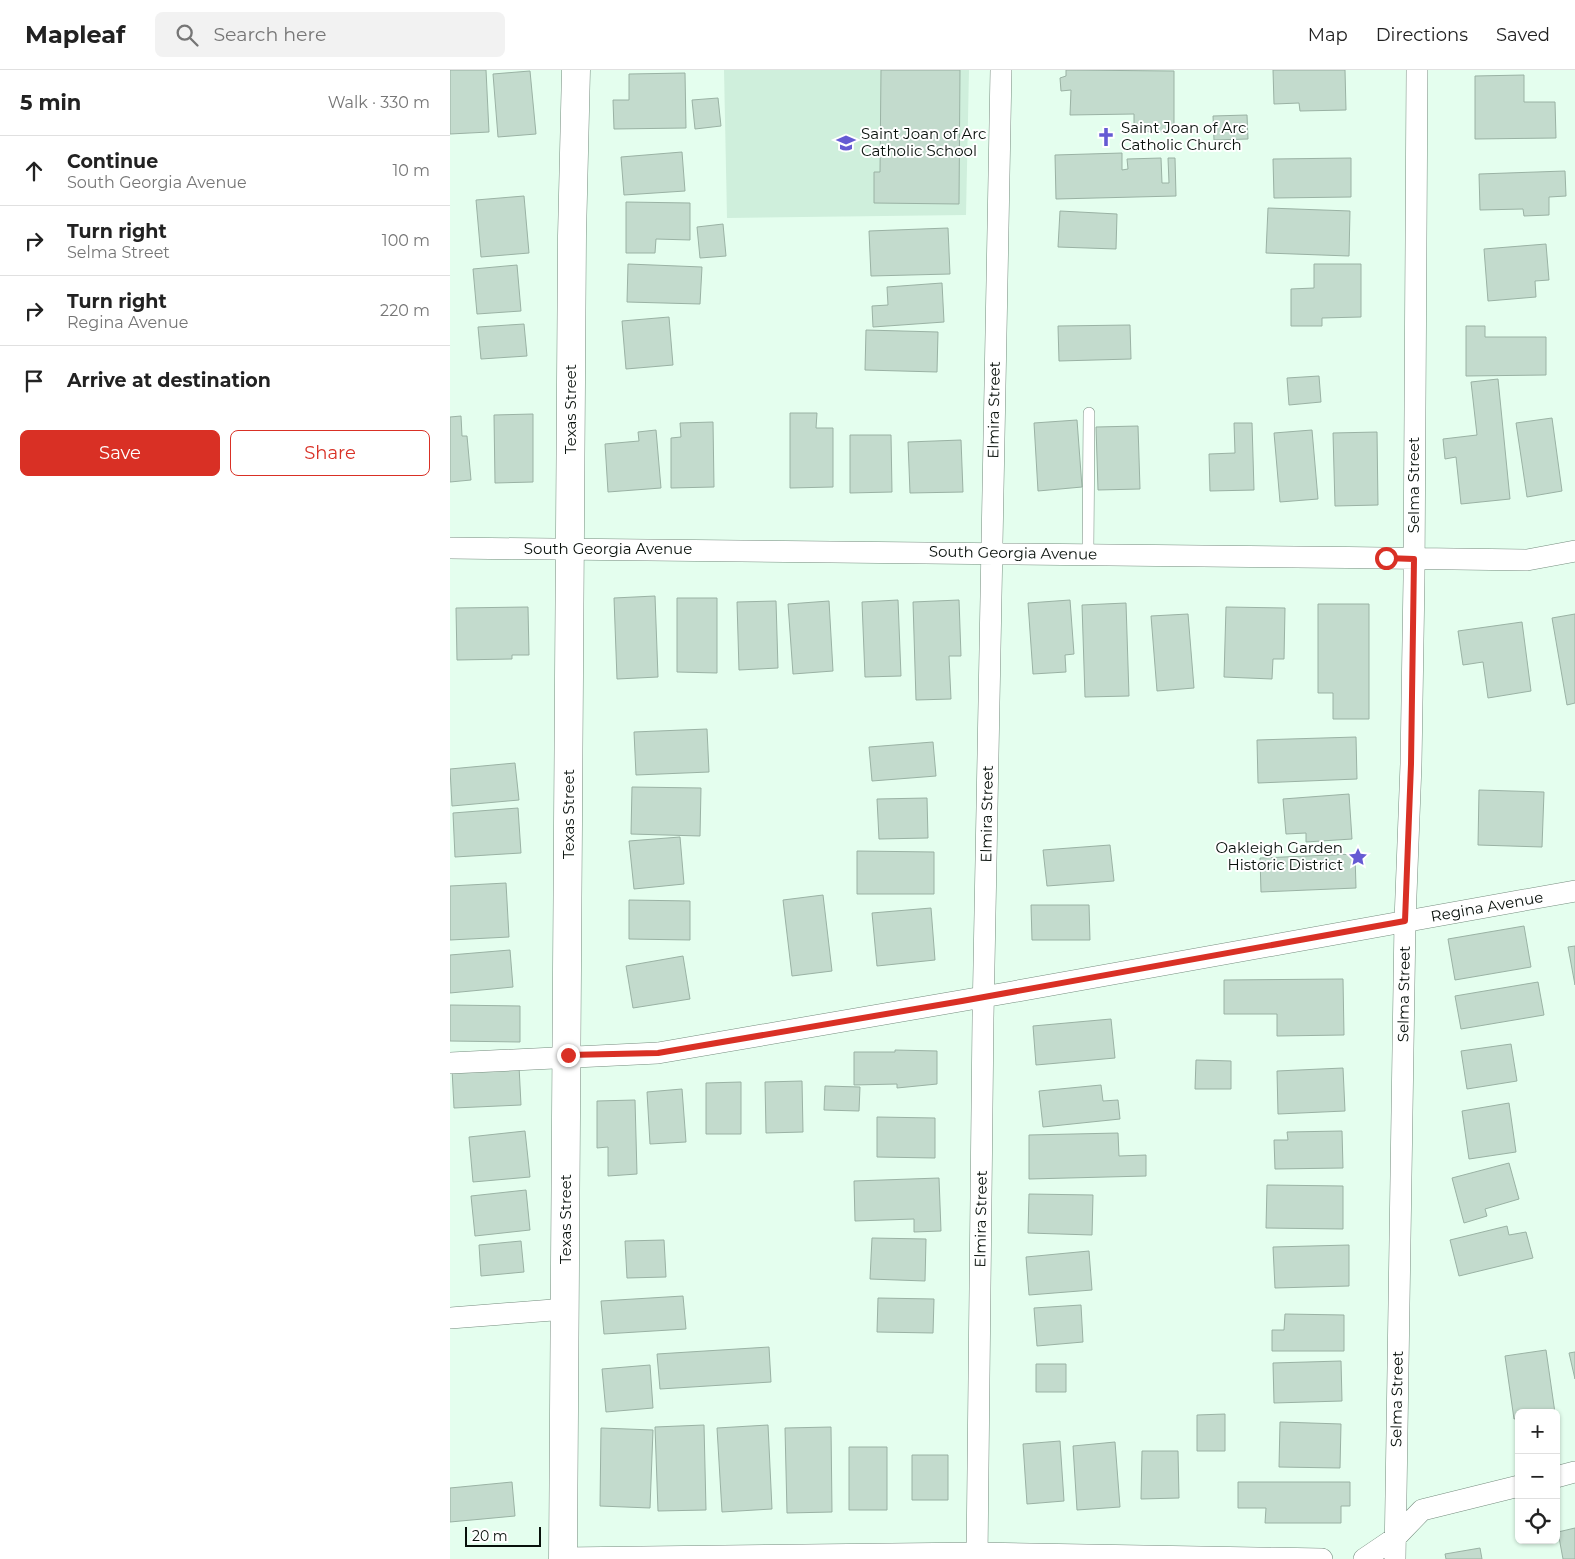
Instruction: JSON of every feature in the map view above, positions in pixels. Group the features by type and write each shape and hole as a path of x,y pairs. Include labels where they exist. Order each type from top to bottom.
{"street":[{"name":"Texas Street","path":"563,1558 568,1055 572,236 576,70"},
{"name":"Elmira Street","path":"977,1556 983,997 1000,70"},
{"name":"Selma Street","path":"1394,1559 1405,921 1411,764 1417,70"},
{"name":"South Georgia Avenue","path":"450,548 827,549 991,554 1527,560 1575,551"},
{"name":"Regina Avenue","path":"450,1063 568,1055 658,1053 1575,891"},
{"path":"450,1318 566,1309"},
{"path":"1560,1476 1575,1472"},
{"path":"1364,1559 1395,1538 1422,1510 1515,1487"},
{"path":"563,1558 977,1556 1322,1559"}],"lane":[{"path":"1088,554 1089,413"}],"shaded area":[{"name":"Saint Joan of Arc Catholic School","path":"724,70 969,70 966,215 727,218"}],"building":[{"path":"450,70 486,70 489,132 450,134"},
{"path":"881,70 960,70 959,204 874,203 874,172 880,172"},
{"path":"1066,70 1174,71 1174,129 1156,133 1134,129 1134,114 1070,115 1071,90 1061,91 1060,78 1066,76"},
{"path":"1273,70 1345,70 1346,110 1300,111 1299,103 1274,104"},
{"path":"530,71 536,134 498,137 493,74"},
{"path":"685,73 686,128 614,129 613,100 629,100 629,74"},
{"path":"1524,75 1524,102 1555,102 1556,138 1475,139 1475,76"},
{"path":"718,98 721,126 695,129 692,100"},
{"path":"1247,115 1248,139 1214,140 1213,116"},
{"path":"682,152 685,191 624,195 621,157"},
{"path":"1122,153 1122,170 1128,169 1127,159 1161,158 1162,183 1169,183 1168,158 1175,158 1176,196 1056,199 1055,155"},
{"path":"1351,158 1351,197 1274,198 1273,159"},
{"path":"1565,171 1566,196 1549,197 1549,215 1524,216 1523,209 1480,210 1479,174"},
{"path":"524,196 529,253 481,257 476,200"},
{"path":"626,202 690,203 690,240 656,239 655,253 626,253"},
{"path":"1268,208 1350,211 1349,256 1266,253"},
{"path":"1060,211 1117,214 1116,249 1058,247"},
{"path":"723,224 726,256 700,258 697,227"},
{"path":"948,228 950,274 871,276 869,231"},
{"path":"1546,244 1549,280 1535,281 1536,297 1488,301 1484,249"},
{"path":"628,264 702,267 700,304 627,302"},
{"path":"1314,264 1361,264 1361,317 1322,318 1322,326 1291,326 1291,289 1314,288"},
{"path":"517,265 521,311 477,314 473,269"},
{"path":"942,283 944,322 873,327 872,306 888,305 887,287"},
{"path":"669,317 673,365 626,369 622,321"},
{"path":"524,324 527,356 481,359 478,327"},
{"path":"1130,325 1131,359 1059,361 1058,326"},
{"path":"1466,326 1485,326 1485,337 1546,337 1546,375 1466,376"},
{"path":"866,330 938,332 937,372 865,370"},
{"path":"1319,376 1321,402 1289,405 1287,378"},
{"path":"1498,379 1510,499 1461,504 1456,457 1445,459 1443,439 1477,435 1471,382"},
{"path":"790,413 817,413 816,428 833,428 833,487 790,488"},
{"path":"533,414 533,482 495,483 494,415"},
{"path":"461,416 462,436 467,436 471,480 450,482 450,417"},
{"path":"1552,418 1562,491 1527,497 1516,423"},
{"path":"1077,420 1082,487 1038,491 1034,423"},
{"path":"713,422 714,487 671,488 671,438 681,437 680,423"},
{"path":"1234,423 1252,423 1254,490 1210,491 1209,454 1235,453"},
{"path":"1138,426 1140,489 1098,490 1096,427"},
{"path":"656,430 661,488 608,492 605,444 639,441 638,432"},
{"path":"1312,430 1318,499 1280,502 1274,433"},
{"path":"1377,432 1378,505 1335,506 1333,433"},
{"path":"850,435 891,435 892,492 850,493"},
{"path":"961,440 963,492 910,493 908,442"},
{"path":"655,596 658,677 617,679 614,598"},
{"path":"677,598 717,598 717,673 677,672"},
{"path":"898,600 901,676 865,677 862,602"},
{"path":"959,600 961,656 949,656 951,699 916,700 913,602"},
{"path":"1070,600 1074,654 1065,655 1066,672 1033,674 1028,603"},
{"path":"776,601 778,668 739,670 737,602"},
{"path":"829,601 833,671 793,674 788,604"},
{"path":"1126,603 1129,696 1085,697 1082,605"},
{"path":"1318,604 1369,604 1369,719 1333,719 1333,693 1318,693"},
{"path":"528,607 529,655 512,655 512,659 457,660 456,608"},
{"path":"1226,607 1285,608 1284,659 1273,659 1272,679 1224,677"},
{"path":"1188,614 1194,688 1157,691 1151,616"},
{"path":"1575,614 1575,703 1567,705 1552,618"},
{"path":"1522,622 1531,691 1488,698 1483,662 1463,665 1458,631"},
{"path":"707,729 709,772 636,775 634,732"},
{"path":"1356,737 1357,779 1258,783 1257,740"},
{"path":"933,742 936,776 872,781 869,747"},
{"path":"515,763 519,800 452,806 450,769"},
{"path":"632,787 701,788 700,836 631,834"},
{"path":"1479,790 1544,792 1542,847 1478,845"},
{"path":"1349,794 1352,839 1306,842 1306,833 1286,834 1283,799"},
{"path":"927,798 928,838 879,839 877,799"},
{"path":"518,808 521,853 455,857 453,813"},
{"path":"680,837 684,884 634,889 629,841"},
{"path":"1110,845 1114,881 1047,886 1043,850"},
{"path":"857,851 934,852 934,894 857,894"},
{"path":"1355,854 1356,888 1261,892 1260,858"},
{"path":"506,883 509,937 450,940 450,886"},
{"path":"823,895 832,971 792,976 783,900"},
{"path":"629,900 690,901 690,940 629,939"},
{"path":"1031,905 1089,905 1090,940 1032,940"},
{"path":"931,908 935,960 877,966 872,913"},
{"path":"1524,926 1531,967 1455,980 1448,939"},
{"path":"1575,946 1575,985 1568,947"},
{"path":"510,950 513,987 450,993 450,955"},
{"path":"683,956 690,999 633,1008 626,966"},
{"path":"1343,979 1344,1035 1277,1036 1277,1014 1224,1014 1224,980"},
{"path":"1538,982 1544,1015 1461,1029 1455,996"},
{"path":"450,1005 520,1006 520,1042 450,1041"},
{"path":"1111,1019 1115,1058 1036,1065 1033,1026"},
{"path":"1511,1044 1517,1081 1467,1089 1461,1051"},
{"path":"895,1050 937,1051 937,1084 897,1088 897,1084 854,1085 854,1052 895,1052"},
{"path":"1196,1060 1231,1061 1231,1089 1195,1089"},
{"path":"519,1066 521,1105 454,1108 452,1069"},
{"path":"1343,1068 1345,1111 1278,1114 1277,1071"},
{"path":"802,1081 803,1132 766,1133 765,1082"},
{"path":"741,1082 741,1134 706,1134 706,1083"},
{"path":"1101,1085 1103,1101 1118,1100 1120,1119 1043,1127 1039,1091"},
{"path":"825,1086 860,1087 859,1111 824,1110"},
{"path":"682,1089 686,1142 650,1144 647,1092"},
{"path":"635,1100 637,1174 608,1176 608,1147 597,1148 597,1101"},
{"path":"1509,1103 1516,1152 1469,1159 1462,1111"},
{"path":"877,1117 935,1118 935,1158 877,1157"},
{"path":"525,1131 530,1177 473,1182 469,1137"},
{"path":"1342,1131 1343,1168 1275,1169 1274,1140 1288,1140 1287,1132"},
{"path":"1118,1133 1119,1156 1146,1155 1146,1176 1029,1179 1029,1135"},
{"path":"1509,1163 1519,1199 1485,1209 1487,1216 1464,1223 1452,1178"},
{"path":"939,1178 941,1231 914,1232 914,1219 855,1221 854,1181"},
{"path":"1267,1185 1343,1186 1343,1229 1266,1228"},
{"path":"526,1190 530,1230 475,1236 471,1196"},
{"path":"1029,1194 1093,1195 1092,1235 1028,1233"},
{"path":"1507,1226 1509,1235 1526,1232 1533,1258 1459,1276 1450,1240"},
{"path":"872,1238 926,1239 925,1281 870,1279"},
{"path":"664,1240 666,1277 627,1278 625,1241"},
{"path":"521,1241 524,1272 481,1276 479,1245"},
{"path":"1349,1245 1349,1286 1275,1288 1273,1247"},
{"path":"1089,1251 1092,1290 1029,1295 1026,1257"},
{"path":"683,1296 686,1329 604,1334 601,1301"},
{"path":"878,1298 934,1299 933,1333 877,1332"},
{"path":"1081,1305 1083,1342 1037,1346 1034,1308"},
{"path":"1285,1314 1344,1315 1344,1351 1272,1351 1272,1330 1284,1330"},
{"path":"769,1347 771,1382 660,1389 657,1354"},
{"path":"1546,1350 1554,1409 1515,1409 1514,1419 1505,1356"},
{"path":"1575,1352 1575,1379 1569,1353"},
{"path":"1341,1361 1342,1401 1274,1403 1273,1363"},
{"path":"1036,1364 1066,1364 1066,1392 1036,1392"},
{"path":"650,1365 653,1408 606,1412 602,1369"},
{"path":"1225,1414 1225,1451 1197,1451 1197,1415"},
{"path":"1280,1422 1341,1424 1340,1468 1279,1467"},
{"path":"704,1425 706,1510 658,1511 655,1427"},
{"path":"768,1425 772,1509 722,1512 717,1428"},
{"path":"831,1427 832,1512 787,1513 785,1428"},
{"path":"601,1428 653,1430 650,1508 600,1506"},
{"path":"1060,1441 1064,1501 1027,1504 1023,1444"},
{"path":"1115,1442 1120,1507 1077,1510 1073,1446"},
{"path":"849,1447 887,1447 887,1510 849,1510"},
{"path":"1142,1451 1178,1451 1179,1498 1141,1499"},
{"path":"912,1455 948,1455 948,1500 912,1500"},
{"path":"512,1482 515,1516 450,1522 450,1488"},
{"path":"1238,1482 1350,1482 1350,1506 1341,1506 1341,1523 1265,1523 1266,1508 1238,1508"},
{"path":"1575,1528 1575,1559 1563,1559 1560,1532"},
{"path":"1480,1548 1482,1559 1446,1559 1445,1554"}],"place":[{"name":"Saint Joan of Arc Catholic Church","path":"1106,137"},
{"name":"Saint Joan of Arc Catholic School","path":"846,143"},
{"name":"Oakleigh Garden Historic District","path":"1358,857"}],"route":[{"path":"568,1055 658,1053 962,1001 1405,921 1411,764 1414,559 1386,558"}]}
